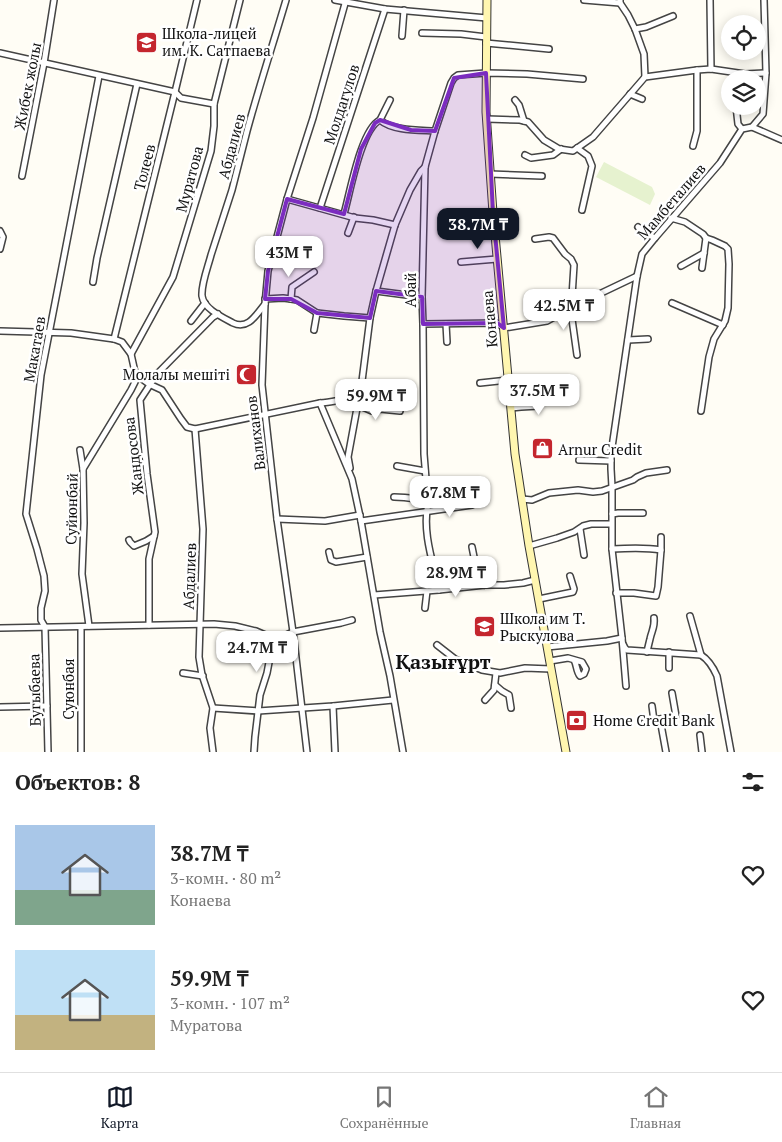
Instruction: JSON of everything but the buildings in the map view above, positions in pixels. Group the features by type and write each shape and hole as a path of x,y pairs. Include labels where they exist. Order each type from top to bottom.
{"main road":[{"name":"Конаева","path":"487,0 486,73 490,174 515,454 538,599 566,752"}],"street":[{"name":"Жибек жолы","path":"22,176 54,0"},
{"name":"Толеев","path":"114,339 197,0"},
{"name":"Муратова","path":"131,354 173,277 210,151 214,126 214,104 240,0"},
{"name":"Абдалиев","path":"204,301 202,291 207,270 232,190 286,0"},
{"path":"335,0 385,9 487,18"},
{"path":"584,0 620,2 628,15 644,54 645,77"},
{"path":"710,0 711,69"},
{"path":"764,0 766,70"},
{"name":"Валиханов","path":"307,752 262,385 265,302 268,271 287,199 313,118 346,1"},
{"name":"Молдагулов","path":"320,208 385,9"},
{"path":"402,36 404,10"},
{"path":"634,29 646,27 673,16"},
{"path":"422,33 460,34 486,40 550,49"},
{"path":"0,53 176,92 181,98 214,104"},
{"path":"693,146 697,131 698,70"},
{"path":"487,119 528,122 544,140 561,149 573,151 593,137 645,77 698,70 721,70"},
{"path":"403,752 361,518 348,457 376,291 395,226 410,190 425,167 435,131 454,78 486,73 527,74 583,79"},
{"name":"Макатаев","path":"45,627 41,620 41,608 45,591 44,576 26,514 41,375 99,76"},
{"path":"93,282 138,84"},
{"path":"630,94 642,99"},
{"path":"344,214 361,149 374,122 380,120 390,100"},
{"path":"515,100 519,105 524,121"},
{"path":"737,115 738,124 742,129 752,127 782,140"},
{"path":"752,127 762,115"},
{"path":"380,120 384,123 412,130 435,131"},
{"name":"Мамбеталиев","path":"626,686 612,549 611,454 637,276 642,254 720,163 742,129"},
{"path":"577,148 588,156 592,166 582,210"},
{"path":"525,155 531,158 553,155 561,149"},
{"name":"Абай","path":"425,167 422,297 424,454 428,504 426,512 428,540 439,590"},
{"path":"490,174 542,176"},
{"path":"287,199 395,226"},
{"path":"348,233 354,217"},
{"path":"672,218 685,222 706,238 728,249 728,308 725,321 714,339 709,358 701,411"},
{"path":"638,227 655,238"},
{"path":"0,231 2,237 0,249"},
{"path":"535,239 553,238 574,265 572,308 577,354"},
{"path":"702,268 706,238"},
{"path":"681,266 704,253"},
{"path":"559,255 566,254"},
{"path":"461,262 497,259"},
{"path":"291,299 292,288 314,272"},
{"path":"504,328 547,321 637,276"},
{"path":"376,291 422,297"},
{"path":"191,321 204,301 218,314 238,325 246,325 252,321 265,302 283,298 297,300 316,312 370,318"},
{"path":"672,303 723,325"},
{"path":"314,330 316,312"},
{"name":"Жандосова","path":"149,625 149,559 154,535 140,400 149,384 170,360 218,314"},
{"name":"Абай","path":"423,324 497,323 504,328"},
{"path":"446,324 447,342"},
{"path":"0,331 71,333 114,339 122,342 131,354 138,376 162,390 180,419 187,426 195,429 320,403 347,398 359,398"},
{"path":"628,340 648,339"},
{"name":"Суйюнбай","path":"88,626 82,574 84,523 83,469 138,376"},
{"path":"480,383 508,380"},
{"path":"511,408 539,406 541,388 547,384 552,386"},
{"path":"320,403 352,479"},
{"path":"358,405 372,411 380,409 400,411"},
{"name":"Абдалиев","path":"195,429 203,529 199,657 213,708 210,728 212,752"},
{"path":"80,450 83,469"},
{"path":"579,460 611,461"},
{"path":"396,466 425,471"},
{"path":"522,499 532,500 549,494 578,490 593,492 633,480 646,473 667,470"},
{"path":"394,497 410,498 428,504"},
{"path":"277,519 325,521 426,512 472,505"},
{"path":"612,514 643,513"},
{"path":"529,546 557,538 591,524 612,524"},
{"path":"580,529 584,555"},
{"path":"129,540 134,546 154,535"},
{"path":"616,593 656,596 661,537"},
{"path":"472,547 485,585"},
{"path":"612,549 651,548 661,550"},
{"path":"329,552 331,560 336,562 368,557"},
{"path":"538,599 573,592 574,589 570,576"},
{"path":"374,595 504,585 535,580"},
{"path":"425,608 427,591"},
{"path":"690,616 701,655"},
{"path":"647,652 650,636 655,625 654,618"},
{"path":"0,628 201,624 236,626 269,636 282,637 293,632 352,620"},
{"name":"Бугыбаева","path":"45,627 48,752"},
{"name":"Суюнбая","path":"81,627 81,752"},
{"path":"254,752 260,695 270,657 269,636"},
{"path":"547,647 622,640 627,650 701,655 713,667 717,676 731,752"},
{"path":"437,645 455,660 496,673 550,665 568,658 574,660"},
{"path":"669,668 670,652"},
{"path":"183,673 203,676"},
{"path":"485,700 494,690 496,673"},
{"path":"495,685 509,694 511,708"},
{"path":"644,723 676,716 672,693"},
{"path":"213,708 258,711 393,700"},
{"path":"0,707 47,706"},
{"path":"333,706 335,752"},
{"path":"652,706 666,752"},
{"path":"700,735 702,752"}],"highlighted area":[{"path":"486,73 493,213 504,328 497,323 423,324 422,297 376,291 370,318 317,313 291,299 265,299 268,271 287,199 344,214 361,149 375,123 380,120 411,130 435,131 454,78"}],"green space":[{"path":"604,162 652,187 655,194 650,205 596,177"}],"place":[{"name":"Школа-лицей им. К. Сатпаева","path":"146,42"},
{"name":"Молалы мешіті","path":"246,374"},
{"name":"Arnur Credit","path":"542,449"},
{"name":"Школа им Т. Рыскулова","path":"484,627"},
{"name":"Home Credit Bank","path":"577,720"}],"district":[{"name":"Қазығұрт","path":"443,661"}]}
